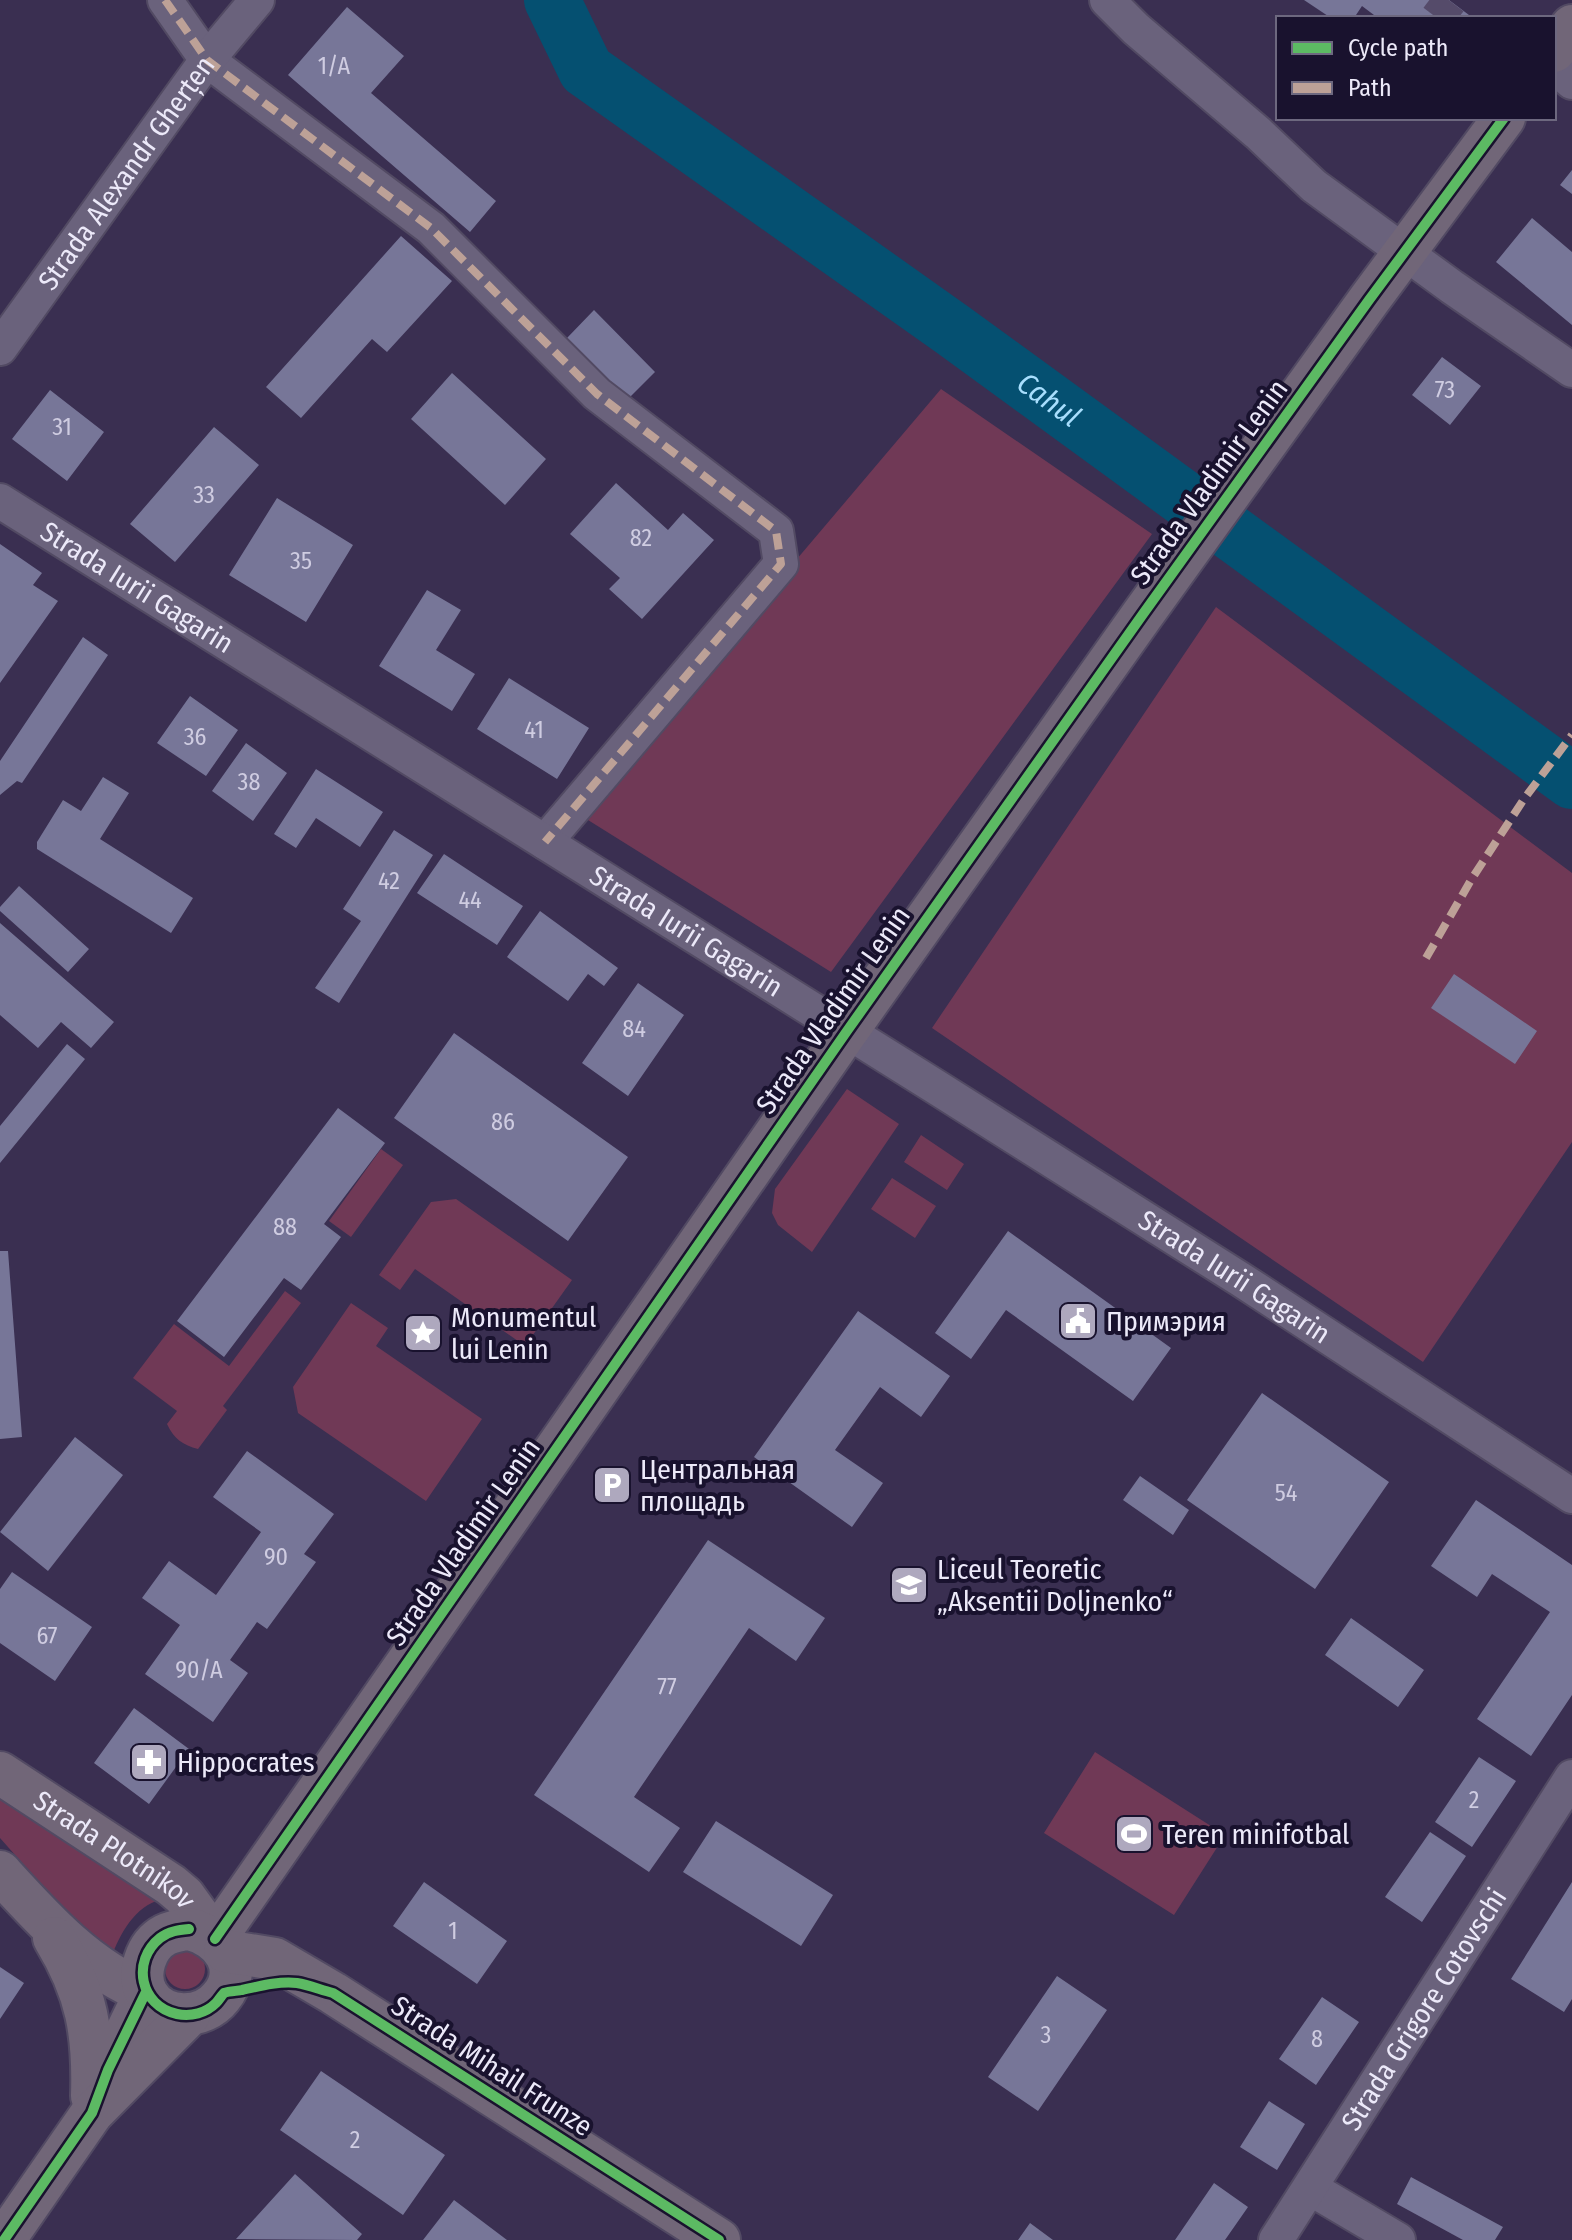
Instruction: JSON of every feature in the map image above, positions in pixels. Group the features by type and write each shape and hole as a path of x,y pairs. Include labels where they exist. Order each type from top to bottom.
{"main road":[{"path":"1556,48 1572,26"},
{"name":"Strada Vladimir Lenin","path":"220,1945 847,1031 1143,614 1503,120"},
{"name":"Strada Plotnikov","path":"0,1773 171,1885 184,1896 220,1945"},
{"path":"0,1872 39,1915 107,1974 146,1992 162,2008 175,2014 203,2012 215,2005 229,1980 229,1965 220,1945 203,1932 175,1930 162,1936 152,1946 145,1958 143,1972 146,1992 108,2070 92,2113"},
{"path":"39,1915 65,1957 89,2020 93,2060 92,2113"},
{"name":"Strada Mihail Frunze","path":"220,1945 275,1959 333,1993 719,2240"},
{"name":"Strada Mihail Frunze","path":"224,1993 267,1984 295,1983 333,1993"},
{"path":"4,2240 92,2113 189,2015"}],"street":[{"path":"165,0 207,60 431,228 597,394 776,531 781,564 545,842"},
{"name":"Strada Alexandr Gherțen","path":"0,348 207,60 257,0"},
{"path":"1107,0 1314,186 1572,370"},
{"path":"1556,68 1572,82"},
{"name":"Strada Iurii Gagarin","path":"0,501 1240,1279 1572,1496"},
{"name":"Strada Grigore Cotovschi","path":"1276,2240 1572,1777"},
{"path":"1310,2188 1398,2240"}],"shaded area":[{"path":"941,389 1152,534 831,972 580,815"},
{"path":"1216,607 1572,873 1572,1142 1423,1362 932,1028"},
{"path":"847,1089 899,1124 812,1252 778,1225 772,1213 775,1189"},
{"path":"921,1135 964,1164 947,1190 904,1162"},
{"path":"381,1149 403,1165 351,1237 329,1221"},
{"path":"892,1178 936,1206 915,1238 871,1209"},
{"path":"456,1199 572,1280 525,1346 415,1269 400,1290 379,1275 431,1202"},
{"path":"285,1291 301,1303 223,1406 227,1410 198,1449 180,1441 167,1424 177,1411 133,1378 174,1324 229,1366"},
{"path":"351,1303 388,1328 376,1346 482,1419 426,1501 298,1413 293,1387"},
{"name":"Teren minifotbal","path":"1095,1752 1225,1835 1174,1915 1044,1833"},
{"path":"0,1799 156,1901 133,1918 110,1962 0,1838"},
{"path":"185,1949 199,1955 205,1969 199,1983 185,1989 171,1983 165,1969 171,1955"}],"building":[{"path":"1304,0 1449,0 1470,16 1375,16 1362,6 1355,16 1328,16"},
{"path":"347,7 404,56 371,93 496,201 470,232 288,75"},
{"path":"1572,170 1572,194 1560,185"},
{"path":"1532,218 1572,252 1572,325 1496,262"},
{"path":"401,236 452,281 387,352 372,339 301,418 266,387"},
{"path":"594,310 655,372 628,399 567,338"},
{"path":"1442,357 1481,386 1450,425 1412,395"},
{"path":"452,373 546,459 505,505 411,419"},
{"path":"50,390 104,432 67,481 12,439"},
{"path":"214,427 259,465 175,562 130,524"},
{"path":"616,483 668,530 683,513 714,540 642,619 609,589 620,578 570,534"},
{"path":"277,498 353,545 306,622 229,575"},
{"path":"0,544 42,573 33,585 58,601 0,683"},
{"path":"427,590 461,610 436,650 475,674 452,711 379,666"},
{"path":"83,637 108,655 22,783 17,781 0,795 0,761"},
{"path":"509,678 589,728 557,779 477,729"},
{"path":"190,696 238,730 206,776 157,743"},
{"path":"246,743 287,773 253,821 212,791"},
{"path":"316,769 383,812 360,847 316,818 296,848 274,834"},
{"path":"103,777 129,793 100,839 193,898 171,933 37,849 37,842 63,800 81,811"},
{"path":"394,830 433,855 339,1003 315,988 361,921 343,909"},
{"path":"444,854 523,906 497,945 417,893"},
{"path":"19,886 89,949 68,972 0,911 0,907"},
{"path":"540,911 618,968 604,986 588,974 568,1001 507,957"},
{"path":"0,923 114,1022 91,1048 61,1022 38,1048 0,1015"},
{"path":"1454,974 1537,1031 1515,1064 1431,1008"},
{"path":"638,983 684,1015 628,1096 582,1063"},
{"path":"454,1033 628,1157 568,1241 394,1118"},
{"path":"67,1044 85,1059 0,1163 0,1126"},
{"path":"338,1108 385,1143 324,1224 341,1237 301,1290 284,1278 224,1357 177,1321"},
{"name":"Примэрия","path":"1008,1231 1171,1348 1133,1401 1006,1310 971,1359 935,1333"},
{"path":"0,1251 8,1251 22,1437 0,1439"},
{"path":"858,1311 950,1376 921,1417 880,1387 835,1450 883,1483 852,1527 754,1457"},
{"path":"1262,1393 1389,1482 1315,1589 1187,1500"},
{"path":"75,1437 123,1475 48,1571 0,1532"},
{"path":"247,1451 334,1514 304,1554 316,1562 267,1629 257,1622 230,1660 248,1673 213,1722 145,1674 180,1625 142,1598 169,1561 216,1595 261,1532 213,1497"},
{"path":"1140,1476 1189,1510 1173,1535 1123,1500"},
{"path":"1476,1500 1572,1565 1572,1695 1531,1756 1477,1719 1550,1612 1492,1574 1477,1597 1431,1566"},
{"path":"708,1540 825,1618 796,1661 749,1628 634,1797 680,1828 649,1872 534,1795"},
{"path":"12,1572 92,1627 55,1681 0,1643 0,1589"},
{"path":"1351,1618 1424,1670 1398,1707 1325,1655"},
{"path":"134,1708 189,1749 149,1804 94,1763"},
{"path":"1479,1757 1516,1781 1472,1847 1435,1822"},
{"path":"716,1821 833,1895 801,1946 683,1872"},
{"path":"1430,1832 1466,1856 1422,1922 1385,1897"},
{"path":"424,1882 507,1941 477,1984 393,1926"},
{"path":"1572,1882 1572,1999 1564,2012 1511,1979"},
{"path":"0,1967 24,1983 0,2019"},
{"path":"1057,1976 1107,2010 1038,2111 988,2077"},
{"path":"1322,1997 1359,2022 1316,2085 1279,2059"},
{"path":"321,2071 445,2155 403,2215 280,2130"},
{"path":"1269,2101 1305,2124 1277,2170 1240,2147"},
{"path":"295,2174 362,2234 357,2240 236,2239"},
{"path":"1411,2177 1503,2227 1495,2240 1463,2240 1397,2204"},
{"path":"1214,2183 1248,2207 1225,2240 1175,2240"},
{"path":"454,2200 507,2240 423,2240"},
{"path":"1030,2223 1053,2240 1018,2240"}],"waterway":[{"name":"Cahul","path":"552,0 586,70 953,330 1572,781"}],"tunnel":[{"path":"1439,16 1450,1"}],"marked path":[{"path":"165,0 207,60 431,228 597,394 776,531 781,564 545,842"},
{"path":"1426,958 1471,880 1524,799 1572,735"}],"cycle path":[{"path":"215,1939 847,1031 1143,614 1503,120"},
{"path":"189,1929 163,1936 145,1958 144,1982 148,1993 164,2009 182,2015 198,2013 212,2006 224,1993 276,1983 297,1983 333,1993 719,2240"},
{"path":"4,2240 92,2113 108,2070 146,1992"}],"place":[{"name":"Примэрия","path":"1078,1321"},
{"name":"Monumentul lui Lenin","path":"423,1333"},
{"name":"Центральная площадь","path":"612,1485"},
{"name":"Liceul Teoretic „Aksentii Doljnenko“","path":"909,1585"},
{"name":"Hippocrates","path":"149,1762"},
{"name":"Teren minifotbal","path":"1134,1834"}]}
